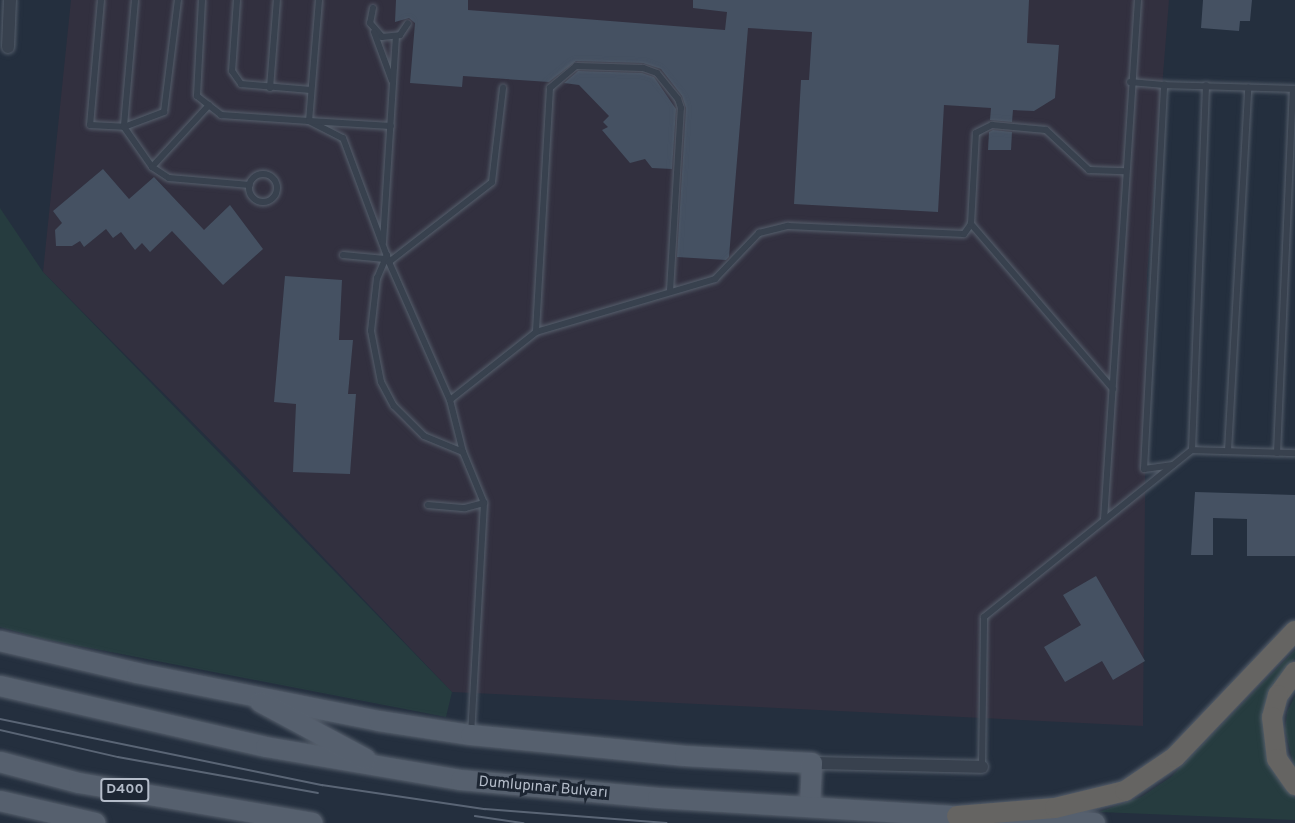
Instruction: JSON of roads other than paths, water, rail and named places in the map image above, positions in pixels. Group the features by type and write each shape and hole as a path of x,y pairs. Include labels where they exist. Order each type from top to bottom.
{"highway":[{"path":"957,816 1055,808 1125,791 1175,757 1295,631"},
{"path":"1295,672 1278,695 1272,717 1277,759 1295,785"}],"main road":[{"path":"0,641 379,721 471,735 685,756 812,763 810,807"},
{"name":"Dumlupınar Bulvarı","path":"0,686 266,747 382,768 565,790 1095,823"},
{"path":"241,692 382,768"},
{"name":"D400","path":"0,762 79,783 313,823"},
{"path":"0,801 95,823"}],"street":[{"path":"8,47 10,0"},
{"path":"812,763 982,767"}],"lane":[{"path":"101,0 90,125 124,127 164,112 178,0"},
{"path":"135,0 124,127 152,167 169,178 250,185"},
{"path":"202,0 197,96 221,115 391,126"},
{"path":"237,0 232,71 241,84 311,90"},
{"path":"270,88 278,0"},
{"path":"309,121 319,0"},
{"path":"1104,520 1130,82 1138,0"},
{"path":"373,8 370,16 373,29 393,85"},
{"path":"383,246 396,36 408,22"},
{"path":"373,29 382,37 396,36"},
{"path":"536,332 550,88 576,66 643,68 657,73 678,99 681,108 670,291"},
{"path":"1130,82 1294,89 1277,453"},
{"path":"1164,85 1144,469 1173,465"},
{"path":"1192,450 1206,85"},
{"path":"463,452 424,436 394,406 381,382 371,332 377,278 387,258 492,182 503,88"},
{"path":"1228,451 1248,88"},
{"path":"152,167 209,105"},
{"path":"309,121 343,138 387,258 450,400 463,452 484,503 471,735"},
{"path":"450,400 536,332 715,279 759,233 788,226 964,234 971,224 976,133 992,125 1046,130 1089,170 1125,171"},
{"path":"267,175 274,180 276,192 271,200 262,202 251,194 250,185 255,177 267,175"},
{"path":"971,224 1113,389"},
{"path":"343,255 387,258"},
{"path":"982,767 984,617 1192,450 1295,453"},
{"path":"428,505 465,508 484,503"}],"tram line":[{"path":"0,719 322,785 485,809 666,823"},
{"path":"0,730 118,757 318,793"},
{"path":"475,816 523,823"}]}
